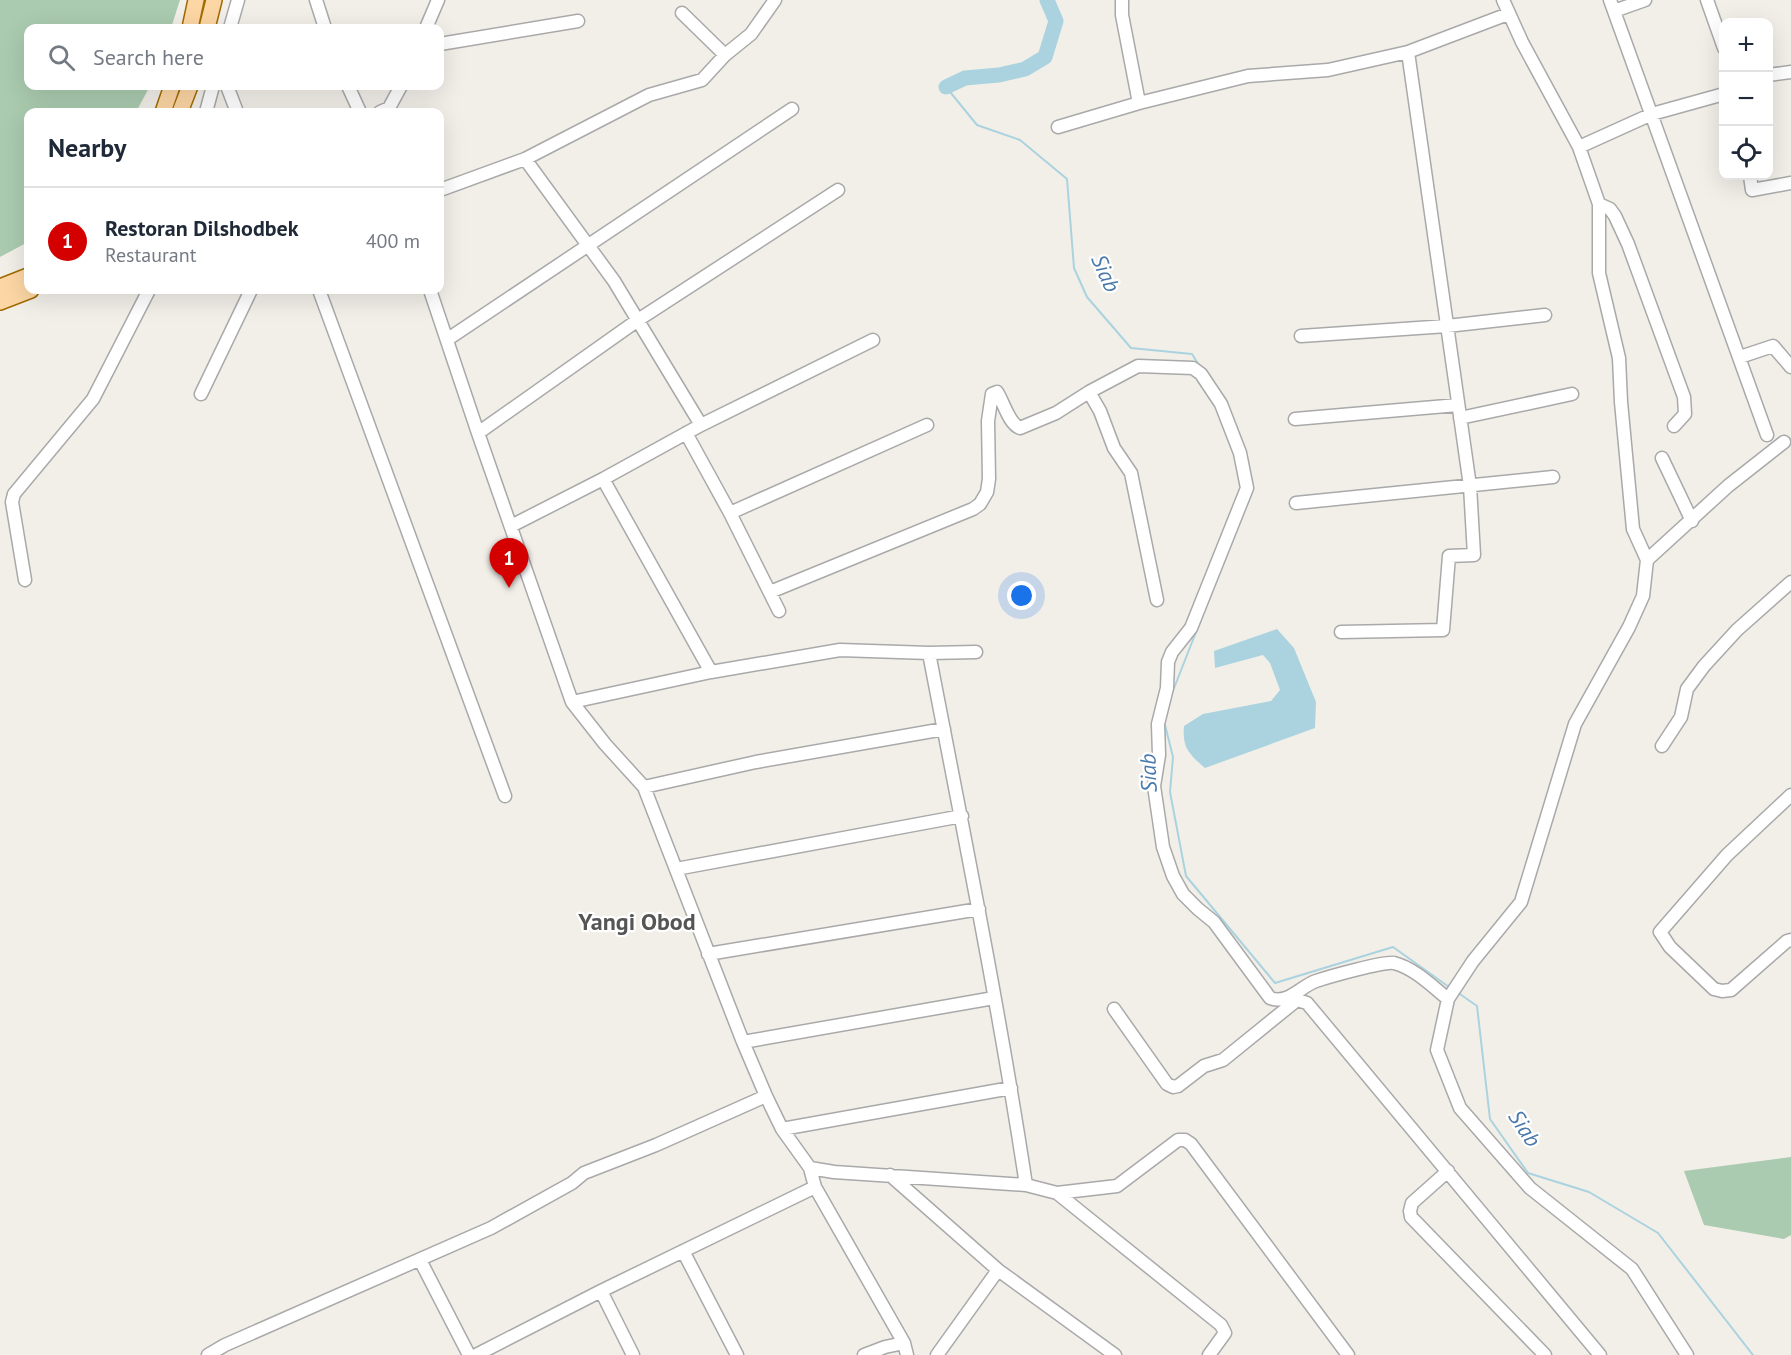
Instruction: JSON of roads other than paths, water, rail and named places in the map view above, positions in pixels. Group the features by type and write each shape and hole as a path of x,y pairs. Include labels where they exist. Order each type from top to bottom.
{"main road":[{"path":"191,24 196,0"},
{"path":"208,24 214,0"},
{"path":"164,108 170,90"},
{"path":"182,108 188,90"},
{"path":"0,287 24,278"},
{"path":"0,302 24,293"}],"street":[{"path":"231,24 238,0"},
{"path":"316,0 324,24"},
{"path":"428,24 438,0"},
{"path":"444,189 525,159 649,95 702,80 751,34 775,0"},
{"path":"1122,0 1122,15 1139,103"},
{"path":"1503,0 1508,14 1579,147 1599,204 1599,273 1619,358 1634,529 1647,560 1643,596 1629,627 1575,724 1521,902 1473,961 1448,999 1437,1050 1460,1108 1530,1188 1632,1269 1687,1355"},
{"path":"1645,0 1612,6 1767,435"},
{"path":"1707,0 1719,34"},
{"path":"682,13 725,56"},
{"path":"1058,127 1139,103 1248,76 1328,70 1408,52 1508,14"},
{"path":"444,43 578,21"},
{"path":"1341,632 1443,630 1449,556 1473,555 1470,486 1408,52"},
{"path":"1773,74 1791,72"},
{"path":"207,108 212,90"},
{"path":"229,90 235,108"},
{"path":"350,90 357,108"},
{"path":"389,108 399,90"},
{"path":"1579,147 1652,114 1719,95"},
{"path":"448,339 792,109"},
{"path":"525,159 614,281 701,425"},
{"path":"1751,180 1752,190 1791,183"},
{"path":"478,433 638,320 838,190"},
{"path":"1599,204 1610,209 1628,244 1684,397 1685,414 1674,426"},
{"path":"26,580 12,501 14,494 93,399 147,294"},
{"path":"201,394 249,294"},
{"path":"320,294 505,796"},
{"path":"431,294 572,702 644,788 766,1096 782,1129 810,1168 815,1187 905,1349"},
{"path":"1300,336 1447,326 1545,315"},
{"path":"511,526 701,425 873,339"},
{"path":"1740,357 1773,346 1791,367"},
{"path":"770,592 974,509 980,504 987,492 989,478 988,421 992,394 997,392 1009,419 1015,427 1020,428 1056,413 1089,392 1138,366 1193,368 1201,374 1221,404 1240,453 1247,488 1191,628 1172,652 1168,662 1167,688 1158,724 1158,755 1154,786 1163,847 1173,876 1183,894 1214,922 1270,998 1282,1005 1297,1000 1307,1003 1600,1355"},
{"path":"1089,392 1100,411 1114,448 1131,473 1157,600"},
{"path":"1460,418 1572,394"},
{"path":"1295,419 1458,405"},
{"path":"730,513 927,425"},
{"path":"686,433 730,513 779,611"},
{"path":"1647,560 1728,486 1784,442"},
{"path":"1662,458 1692,521"},
{"path":"1296,503 1553,477"},
{"path":"603,478 711,672"},
{"path":"1662,746 1681,717 1687,688 1704,666 1737,630 1791,582"},
{"path":"572,702 711,672 840,650 976,652"},
{"path":"929,653 979,909 1026,1185"},
{"path":"644,788 756,762 944,729"},
{"path":"1789,940 1731,990 1722,991 1714,989 1670,947 1660,932 1727,855 1791,795"},
{"path":"676,869 962,816"},
{"path":"708,954 979,909"},
{"path":"1114,1010 1167,1084 1173,1087 1178,1086 1203,1066 1223,1060 1282,1005 1284,1000 1314,981 1391,963 1408,968 1448,999"},
{"path":"743,1042 994,998"},
{"path":"782,1129 1011,1088"},
{"path":"208,1355 225,1345 491,1228 572,1183 584,1173 656,1145 766,1096"},
{"path":"810,1168 1026,1185 1057,1193 1117,1186 1178,1140 1185,1140 1191,1144 1348,1355"},
{"path":"1448,1171 1412,1203 1411,1217 1545,1355"},
{"path":"890,1175 998,1270 1115,1355"},
{"path":"476,1355 601,1291 815,1187"},
{"path":"1057,1193 1221,1325 1225,1333 1209,1355"},
{"path":"683,1251 736,1355"},
{"path":"420,1260 469,1355"},
{"path":"937,1355 998,1270"},
{"path":"601,1291 633,1355"},
{"path":"864,1355 885,1347 905,1349"}],"water":[{"path":"1277,629 1294,648 1316,702 1315,728 1205,768 1188,750 1184,740 1184,726 1203,714 1271,701 1280,690 1270,663 1263,655 1215,668 1214,651"}],"waterway":[{"name":"Siab","path":"946,87 965,78 999,75 1025,69 1045,57 1056,21 1047,0"},
{"name":"Siab","path":"946,87 977,125 1020,140 1067,179 1074,268 1087,297 1131,348 1192,354 1200,367"},
{"name":"Siab","path":"1230,412 1238,431"},
{"name":"Siab","path":"1251,477 1252,489"},
{"name":"Siab","path":"1169,701 1216,581"},
{"name":"Siab","path":"1164,721 1173,757 1170,792 1186,876 1275,983 1393,947 1449,987"},
{"name":"Siab","path":"1457,992 1477,1006 1490,1119 1528,1173 1589,1192 1658,1233 1753,1355"}],"place":[{"name":"Restoran Dilshodbek","path":"509,588"}],"district":[{"name":"Yangi Obod","path":"637,921"}]}
